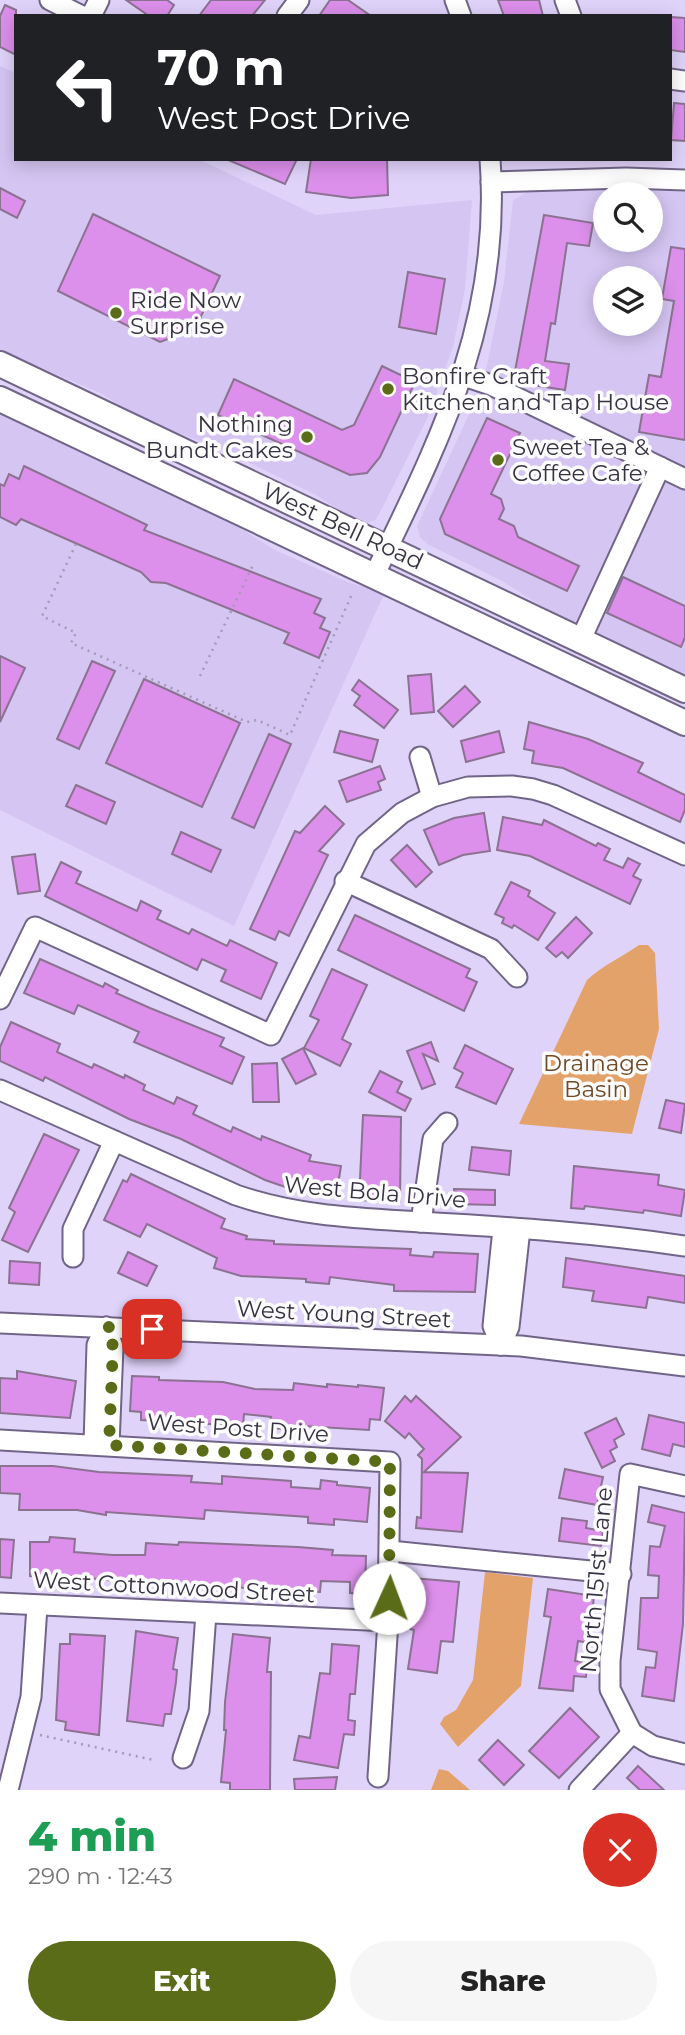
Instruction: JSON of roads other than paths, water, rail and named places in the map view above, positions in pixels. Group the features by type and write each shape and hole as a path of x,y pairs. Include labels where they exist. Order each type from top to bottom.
{"main road":[{"name":"West Bell Road","path":"2,368 683,685"},
{"path":"1,399 22,393 75,413 94,409"},
{"name":"West Bell Road","path":"1,399 685,723"}],"street":[{"path":"50,0 78,14"},
{"path":"288,14 299,0"},
{"path":"374,576 450,413 464,376 484,291 491,229 490,161"},
{"path":"491,182 626,178 685,180"},
{"path":"464,376 491,385 685,479"},
{"path":"581,639 660,467"},
{"path":"420,757 432,797"},
{"path":"0,999 35,927 271,1035 345,881 366,844 402,813 432,797 468,788 512,786 533,789 685,855"},
{"path":"345,881 491,949 517,977"},
{"name":"West Bola Drive","path":"0,1090 236,1195 275,1209 327,1217 511,1229 685,1246"},
{"path":"421,1222 433,1139 447,1123"},
{"path":"73,1257 72,1229 114,1141"},
{"path":"500,1345 509,1327 511,1229"},
{"name":"West Young Street","path":"0,1322 500,1345 685,1366"},
{"path":"101,1445 97,1345 106,1327"},
{"name":"West Post Drive","path":"0,1440 390,1462 390,1551"},
{"name":"North 151st Lane","path":"632,1733 610,1689 610,1661 630,1474 685,1486"},
{"path":"378,1777 390,1551 621,1574"},
{"name":"West Cottonwood Street","path":"0,1603 388,1621"},
{"path":"8,1790 31,1697 37,1606"},
{"path":"183,1758 199,1711 206,1613"},
{"path":"579,1790 632,1733 653,1746 685,1754"}],"place":[{"name":"Ride Now Surprise","path":"116,313"},
{"name":"Bonfire Craft Kitchen and Tap House","path":"388,389"},
{"name":"Nothing Bundt Cakes","path":"307,437"},
{"name":"Sweet Tea & Coffee Cafe","path":"498,460"}],"park label":[{"name":"Drainage Basin","path":"596,1076"}]}
